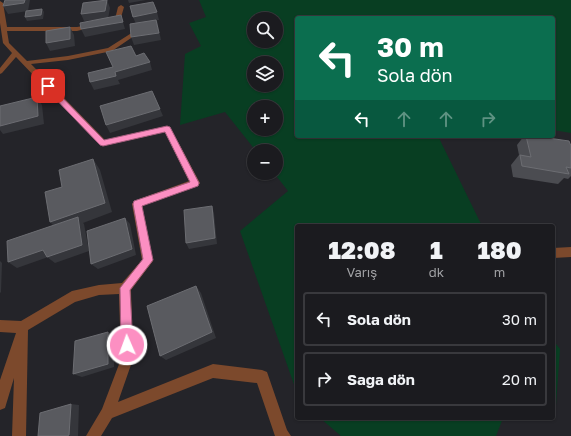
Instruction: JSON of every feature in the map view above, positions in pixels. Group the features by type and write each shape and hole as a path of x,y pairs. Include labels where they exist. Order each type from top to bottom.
{"street":[{"path":"0,3 3,34 6,43 103,143 167,129 195,183 137,204 148,260 125,288 127,359 107,413 93,436"},
{"path":"3,34 77,29 107,24 118,20 121,7"},
{"path":"26,63 68,58 110,50 132,35"},
{"path":"0,72 16,53"},
{"path":"555,253 571,252"},
{"path":"0,326 22,327 72,297 99,290 125,288"},
{"path":"0,403 22,327"},
{"path":"19,436 22,327"},
{"path":"107,413 213,371 262,378 284,436"}],"green space":[{"path":"199,0 571,0 571,133 555,130 555,16 295,16 295,138 439,138 481,224 295,224 295,387 240,231 288,191 279,180 283,180 283,144 250,144 225,112 180,125 185,54 201,46 189,23 206,17"},
{"path":"555,343 560,349 555,419"},
{"path":"322,420 502,420 496,436 341,436"}],"building":[{"path":"5,0 25,0 24,3 3,6"},
{"path":"107,0 105,11 81,14 83,3"},
{"path":"153,2 157,12 133,17 130,6"},
{"path":"42,9 41,15 25,17 26,11"},
{"path":"121,15 123,22 81,29 80,23"},
{"path":"156,20 159,33 131,37 130,24"},
{"path":"70,27 70,39 46,43 46,31"},
{"path":"131,46 136,56 144,53 150,62 115,72 116,76 90,82 88,73 113,67 106,52"},
{"path":"152,91 160,109 106,125 100,106"},
{"path":"37,97 38,116 0,126 0,106"},
{"path":"526,138 548,138 569,141 571,146 571,168 566,167 569,174 522,166 520,155 531,157"},
{"path":"93,159 105,203 50,222 45,192 62,187 59,170"},
{"path":"212,206 215,238 186,243 184,210"},
{"path":"78,217 82,245 47,257 43,250 8,262 7,241"},
{"path":"125,218 132,249 91,264 87,231"},
{"path":"196,286 212,332 160,356 147,306"},
{"path":"108,332 108,364 73,374 75,341"},
{"path":"71,404 69,435 38,436 40,413"}],"route":[{"path":"48,86 103,143 167,129 195,183 137,204 148,260 125,288 127,345"}]}
